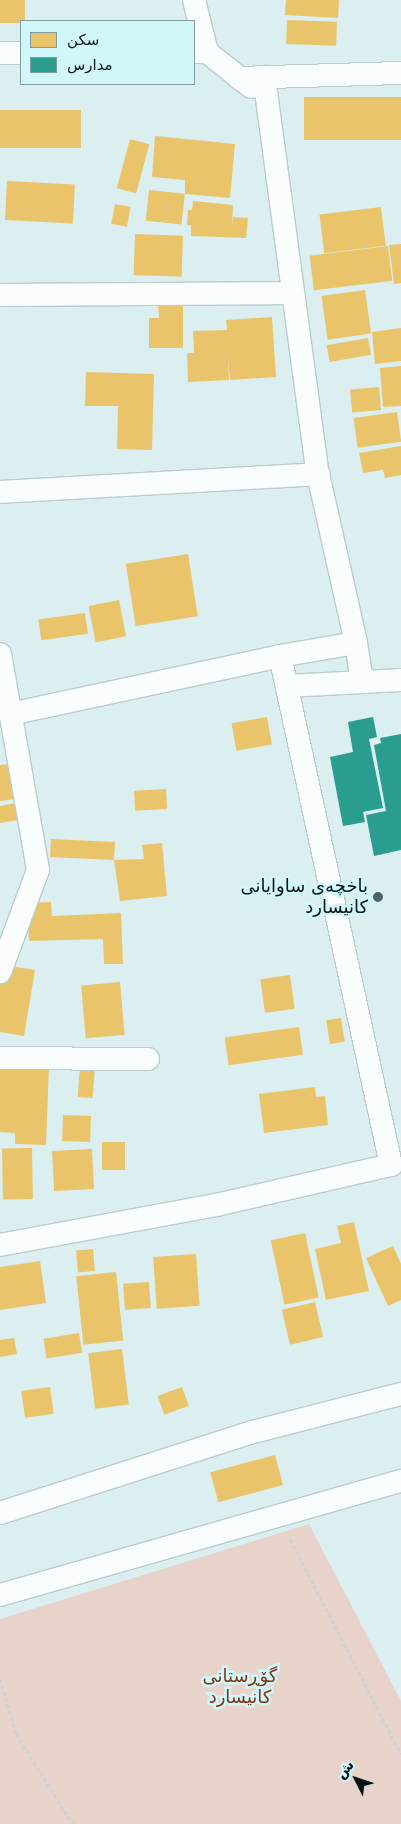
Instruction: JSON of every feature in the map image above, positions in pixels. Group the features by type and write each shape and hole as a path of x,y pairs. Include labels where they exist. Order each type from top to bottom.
{"street":[{"path":"194,0 200,52 267,100"},
{"path":"0,53 20,53"},
{"path":"238,78 401,73"},
{"path":"264,77 318,474 356,643 362,682"},
{"path":"0,295 293,293"},
{"path":"0,492 318,474"},
{"path":"10,714 280,656 356,643"},
{"path":"0,654 10,714 7,741 38,870 0,972"},
{"path":"0,1245 216,1205 391,1165 280,656"},
{"path":"287,686 401,680"},
{"path":"0,1058 148,1059"},
{"path":"0,1513 253,1432 401,1394"},
{"path":"0,1595 401,1481"}],"path":[{"path":"278,1516 401,1754"},
{"path":"0,1679 16,1734 73,1824"}],"green space":[{"name":"گۆڕستانی کانیسارد","path":"309,1524 401,1701 401,1824 0,1824 0,1619"}],"building: سكن":[{"path":"0,0 25,0 25,20 20,20 20,23 0,23"},
{"path":"286,0 339,0 338,18 285,15"},
{"path":"287,20 337,22 336,46 286,44"},
{"path":"304,97 401,97 401,140 304,140"},
{"path":"0,110 81,110 81,148 0,148"},
{"path":"155,136 235,144 230,198 185,194 185,180 152,177"},
{"path":"130,139 149,144 136,193 117,188"},
{"path":"7,181 75,185 73,224 5,220"},
{"path":"149,190 185,194 182,225 146,221"},
{"path":"193,201 233,205 232,227 233,217 248,218 246,238 191,236 191,225 187,225 188,210 192,210"},
{"path":"115,204 131,207 127,227 111,224"},
{"path":"381,207 386,246 324,253 319,215"},
{"path":"135,234 183,236 182,277 134,275"},
{"path":"401,244 401,283 394,284 389,245"},
{"path":"388,246 392,281 314,290 310,256"},
{"path":"365,290 371,334 328,340 321,296"},
{"path":"158,303 183,303 183,348 149,348 149,318 159,318"},
{"path":"272,317 276,377 230,380 228,356 229,380 188,382 187,353 194,353 193,331 227,330 226,320"},
{"path":"401,328 401,361 375,364 372,332"},
{"path":"368,338 371,355 330,362 327,345"},
{"path":"401,366 401,406 383,407 380,368"},
{"path":"86,372 154,374 152,450 117,449 118,406 85,406"},
{"path":"379,387 381,410 352,412 350,390"},
{"path":"397,412 401,442 358,448 353,418"},
{"path":"401,446 401,475 385,478 383,470 363,473 359,453"},
{"path":"188,554 198,616 136,626 126,564"},
{"path":"119,600 126,636 96,642 89,606"},
{"path":"85,613 88,634 41,640 38,620"},
{"path":"267,717 272,745 236,751 232,723"},
{"path":"11,764 16,799 0,801 0,765"},
{"path":"166,789 167,809 135,811 134,791"},
{"path":"16,803 18,820 0,823 0,806"},
{"path":"51,839 115,842 114,860 50,857"},
{"path":"162,843 167,896 120,901 114,860 144,859 142,845"},
{"path":"51,902 52,916 121,913 123,964 104,964 103,939 29,941 27,903"},
{"path":"3,965 35,970 24,1036 0,1032 0,982"},
{"path":"290,975 295,1009 265,1013 260,979"},
{"path":"120,982 125,1035 86,1038 81,985"},
{"path":"341,1018 345,1042 330,1044 326,1020"},
{"path":"299,1027 303,1055 229,1065 225,1037"},
{"path":"0,1061 49,1066 46,1145 15,1144 15,1133 0,1132"},
{"path":"80,1065 95,1066 93,1098 78,1097"},
{"path":"315,1087 316,1097 325,1096 328,1125 264,1133 259,1094"},
{"path":"63,1115 91,1116 90,1142 62,1141"},
{"path":"102,1142 125,1142 125,1170 102,1170"},
{"path":"32,1148 33,1199 3,1200 2,1149"},
{"path":"92,1149 94,1189 54,1191 52,1151"},
{"path":"354,1222 369,1291 326,1300 315,1249 341,1243 337,1226"},
{"path":"305,1233 319,1298 284,1305 271,1240"},
{"path":"393,1246 401,1264 401,1300 388,1306 366,1258"},
{"path":"93,1249 95,1271 78,1272 76,1250"},
{"path":"196,1254 200,1306 157,1309 153,1257"},
{"path":"40,1261 46,1303 0,1310 0,1267"},
{"path":"116,1272 123,1341 83,1345 76,1276"},
{"path":"149,1282 151,1308 125,1310 123,1284"},
{"path":"315,1302 323,1337 290,1345 282,1310"},
{"path":"79,1333 82,1353 47,1358 43,1339"},
{"path":"14,1338 17,1354 0,1357 0,1340"},
{"path":"122,1349 129,1405 95,1409 88,1353"},
{"path":"50,1387 54,1414 25,1418 21,1391"},
{"path":"182,1387 189,1406 164,1415 158,1396"},
{"path":"275,1455 283,1485 218,1502 210,1472"}],"building: مدارس":[{"path":"373,717 377,737 369,739 383,808 363,812 365,822 343,826 330,757 353,752 348,722"},
{"path":"401,734 401,850 374,856 366,815 386,811 374,745 381,743 380,738"}],"place":[{"name":"باخچەی ساوایانی کانیسارد","path":"378,897"}]}
